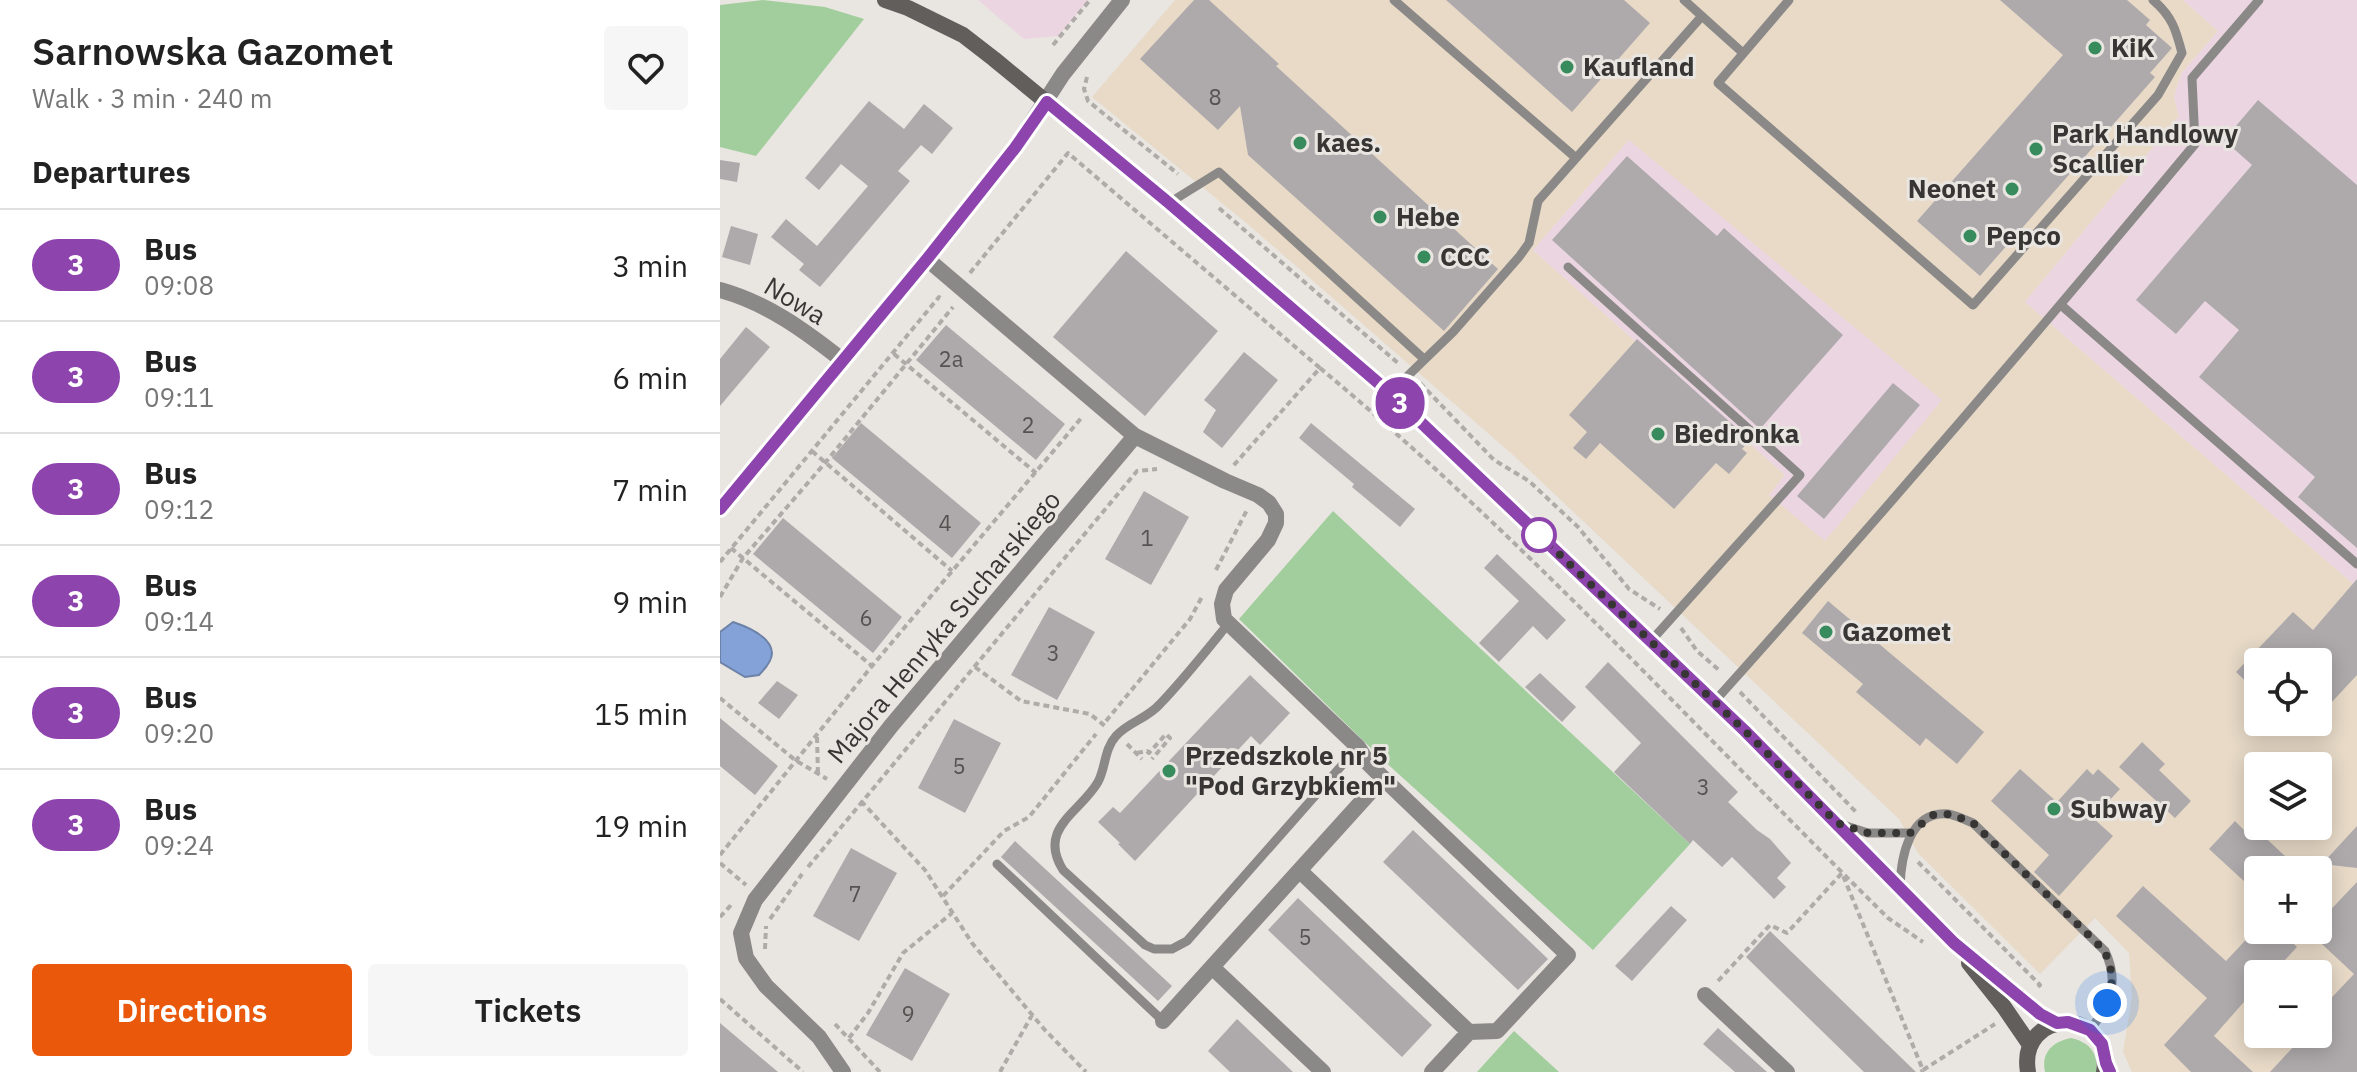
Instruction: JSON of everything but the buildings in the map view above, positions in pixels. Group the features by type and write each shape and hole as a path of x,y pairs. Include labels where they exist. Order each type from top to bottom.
{"main road":[{"path":"885,0 963,35 1169,203 1390,393 1714,702 1900,887 1954,943 2030,1045"},
{"path":"1954,943 2040,1014 2057,1023"},
{"path":"2028,1072 2030,1045 2046,1028 2068,1022 2090,1030 2102,1044 2107,1069"}],"street":[{"path":"720,509 1015,148 1063,74 1122,0"},
{"path":"927,259 1135,436 1258,495 1273,508 1277,518 1273,532 1223,597 1222,611 1228,624 1358,747 1383,778 1568,955 1497,1031 1469,1032 1432,1072"},
{"name":"Nowa","path":"720,290 776,312 842,360"},
{"name":"Majora Henryka Sucharskiego","path":"843,1072 819,1037 766,986 746,958 741,933 755,900 842,788 1135,436"},
{"path":"1163,1021 1383,778"},
{"path":"1300,871 1469,1032"},
{"path":"1212,967 1323,1072"},
{"path":"1705,995 1787,1072"}],"lane":[{"path":"1394,0 1576,158"},
{"path":"1684,0 1743,53"},
{"path":"1789,0 1718,83 1973,305 2158,95 2182,53 2167,12 2153,0"},
{"path":"1714,702 1832,571 2195,144 2192,78 2259,0"},
{"path":"1390,393 1453,332 1519,257 1529,243 1538,201 1702,16"},
{"path":"1169,203 1219,172 1424,359"},
{"path":"1568,267 1800,475 1650,642"},
{"path":"2061,305 2357,564"},
{"path":"1228,624 1161,704 1147,716 1128,724 1109,745 1098,780 1056,833 1054,849 1063,870 1145,945 1164,950 1178,947 1187,941 1358,747"},
{"path":"1900,887 1910,833 1933,815 1951,814 1973,823 2105,951 2112,968 2112,988 2107,1003 2090,1030"},
{"path":"1837,823 1868,833 1910,833"},
{"path":"997,864 1163,1021"}],"path":[{"path":"1053,45 1090,0"},
{"path":"1088,73 1084,89 1088,101 1178,174"},
{"path":"1219,208 1410,373 1494,460 1529,481 1578,527 1629,589 1673,617 1697,651 1732,682 1858,815"},
{"path":"720,562 939,297 953,308 743,558 720,597"},
{"path":"893,353 1036,473"},
{"path":"1320,368 1455,486 1578,604 1888,918 1928,945"},
{"path":"720,855 872,666 1083,416"},
{"path":"812,451 952,571"},
{"path":"1210,581 1249,505"},
{"path":"731,548 872,666"},
{"path":"943,896 1004,831 1029,817 1190,619 1203,594"},
{"path":"975,667 1021,701 1090,714 1142,759"},
{"path":"720,698 795,760 854,794 925,870 972,943 1032,1015 1086,1072"},
{"path":"1137,753 1149,753 1166,734 1170,738 1152,759"},
{"path":"816,735 818,774"},
{"path":"1906,849 2040,985 2025,1000"},
{"path":"720,863 747,886"},
{"path":"1705,995 1770,925 1787,933 1842,873"},
{"path":"1842,873 1922,1071 1998,1022 2003,1032"},
{"path":"720,917 738,896"},
{"path":"849,1038 868,1013 903,953 952,913"},
{"path":"720,999 801,1071"},
{"path":"1000,1072 1032,1015"}],"shaded area":[{"path":"978,0 1089,0 1058,36 1024,39"},
{"path":"1175,0 2183,0 2218,31 2181,74 2174,97 2179,116 2025,302 2357,587 2357,1072 2132,1072 2123,1052 2132,997 2129,953 2095,918 2040,974 1918,853 1899,819 1513,455 1250,226 1092,97","holes":["1629,140 1826,541 1770,495 1785,475 1533,250"]},
{"path":"2183,0 2357,0 2357,587 2025,302 2179,116 2174,97 2181,74 2218,31"},
{"path":"1629,140 1942,400 1825,541 1769,495 1785,475 1533,250"}],"green space":[{"path":"763,0 825,7 864,19 756,156 720,147 720,5"},
{"path":"1333,511 1690,844 1593,950 1382,759 1239,619"},
{"path":"1514,1031 1559,1072 1477,1072"},
{"path":"2071,1038 2091,1049 2096,1059 2096,1072 2045,1072 2049,1049"}],"water":[{"path":"733,622 757,633 771,647 771,659 759,675 745,677 720,662 720,632"}],"bus line":[{"name":"3","path":"720,509 927,259 1015,148 1047,102 1390,393 1745,731 1954,943 2040,1014 2057,1023 2079,1024 2097,1036 2110,1072"}],"place":[{"name":"KiK","path":"2095,48"},
{"name":"Kaufland","path":"1567,67"},
{"name":"kaes.","path":"1300,143"},
{"name":"Park Handlowy Scallier","path":"2036,149"},
{"name":"Neonet","path":"2012,189"},
{"name":"Hebe","path":"1380,217"},
{"name":"Pepco","path":"1970,236"},
{"name":"CCC","path":"1424,257"},
{"name":"Biedronka","path":"1658,434"},
{"name":"Gazomet","path":"1826,632"},
{"name":"Przedszkole nr 5 \"Pod Grzybkiem\"","path":"1169,771"},
{"name":"Subway","path":"2054,809"}],"route":[{"path":"1539,535 1837,823 1868,833 1910,833 1933,815 1951,814 1973,823 2105,951 2113,977 2107,1003"}]}
